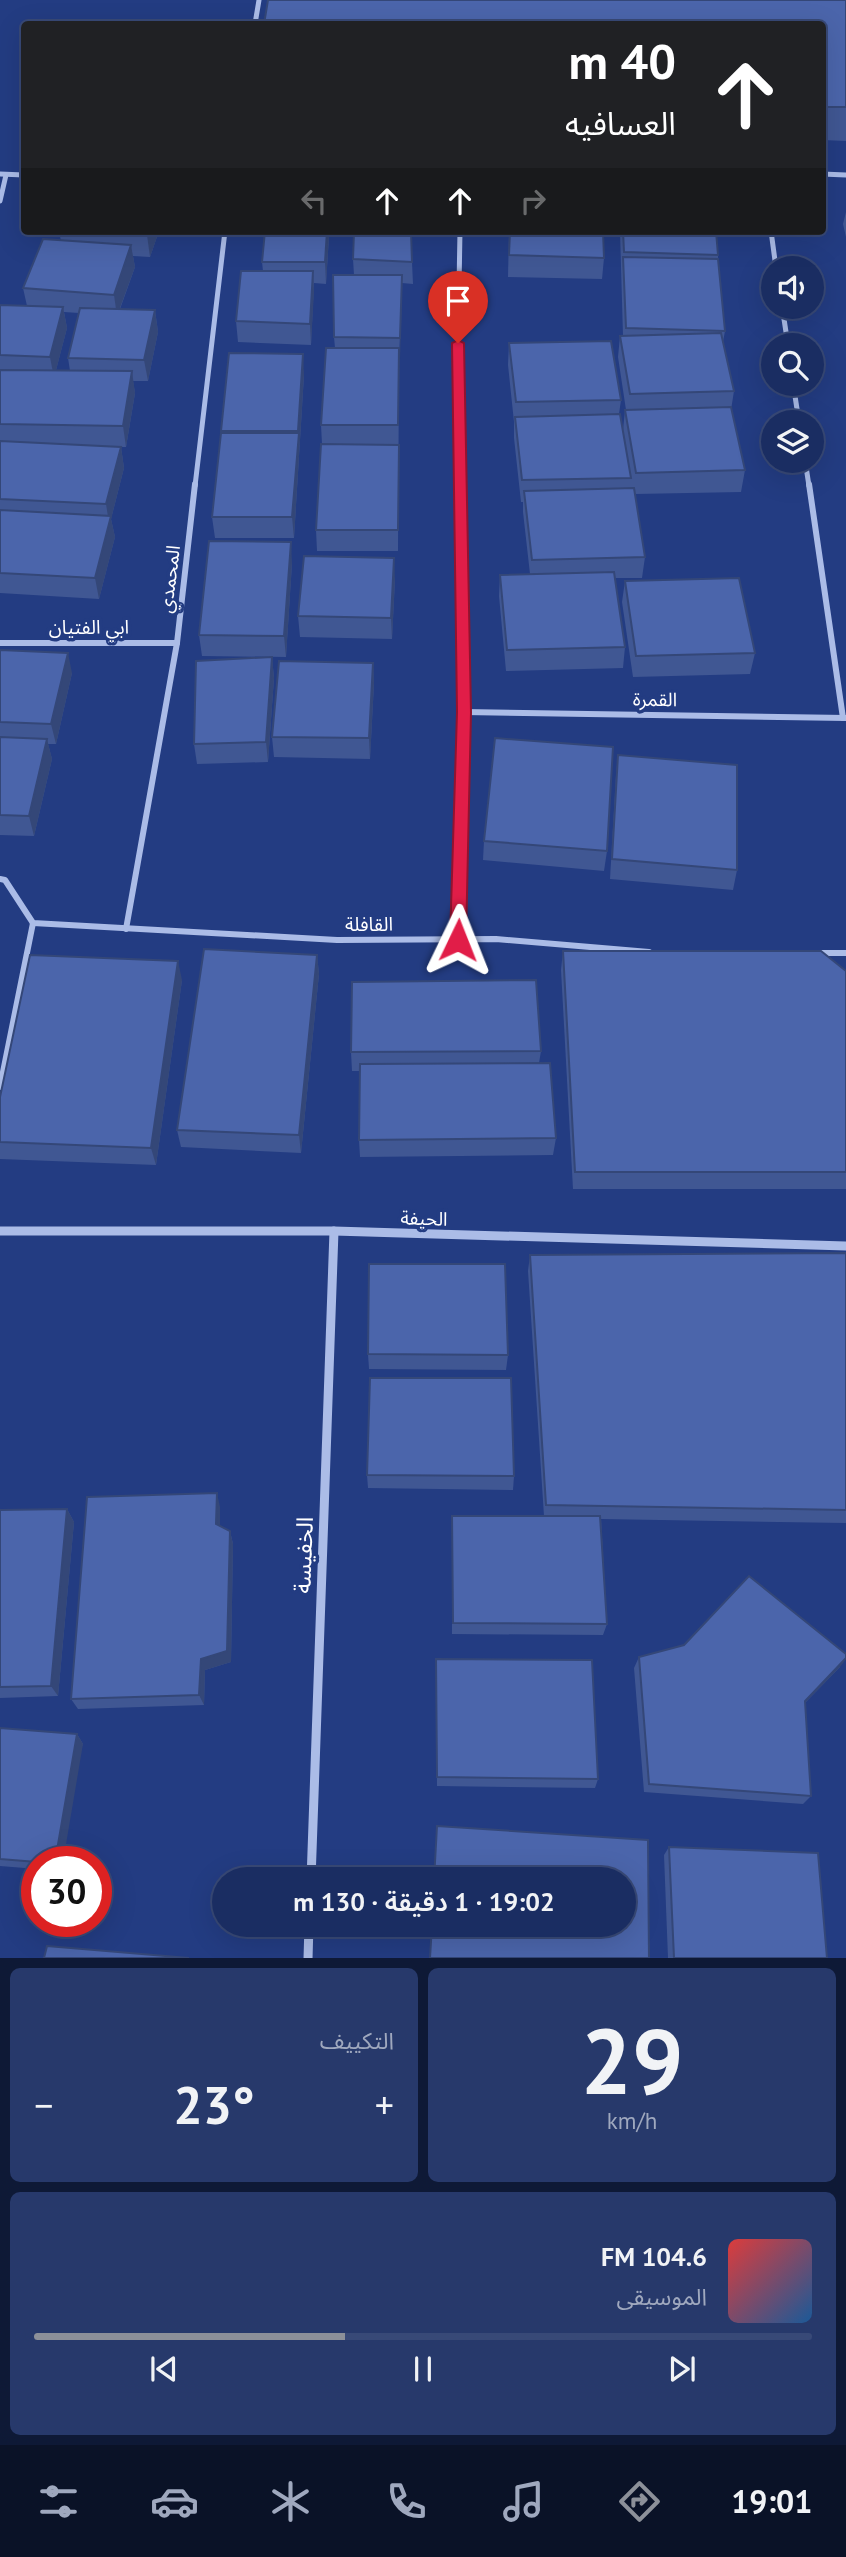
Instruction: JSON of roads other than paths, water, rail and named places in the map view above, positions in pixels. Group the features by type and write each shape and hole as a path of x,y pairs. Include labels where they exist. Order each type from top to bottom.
{"street":[{"path":"256,21 259,0"},
{"path":"0,201 3,174 21,175"},
{"path":"826,174 846,175"},
{"name":"المحمدي","path":"126,929 177,643 225,235"},
{"path":"458,940 464,712 458,343 460,235"},
{"path":"772,235 774,256"},
{"path":"807,473 845,718"},
{"name":"ابي الفتيان","path":"0,643 177,643"},
{"name":"القمرة","path":"464,712 845,718"},
{"path":"0,879 5,880 33,923 0,1087"},
{"name":"القافلة","path":"33,923 337,940 495,939 653,952"},
{"path":"805,953 846,953"},
{"name":"الحيفة","path":"0,1231 334,1231 846,1246"},
{"name":"الخفيسة","path":"311,1867 334,1231"},
{"path":"308,1958 309,1937"}]}
